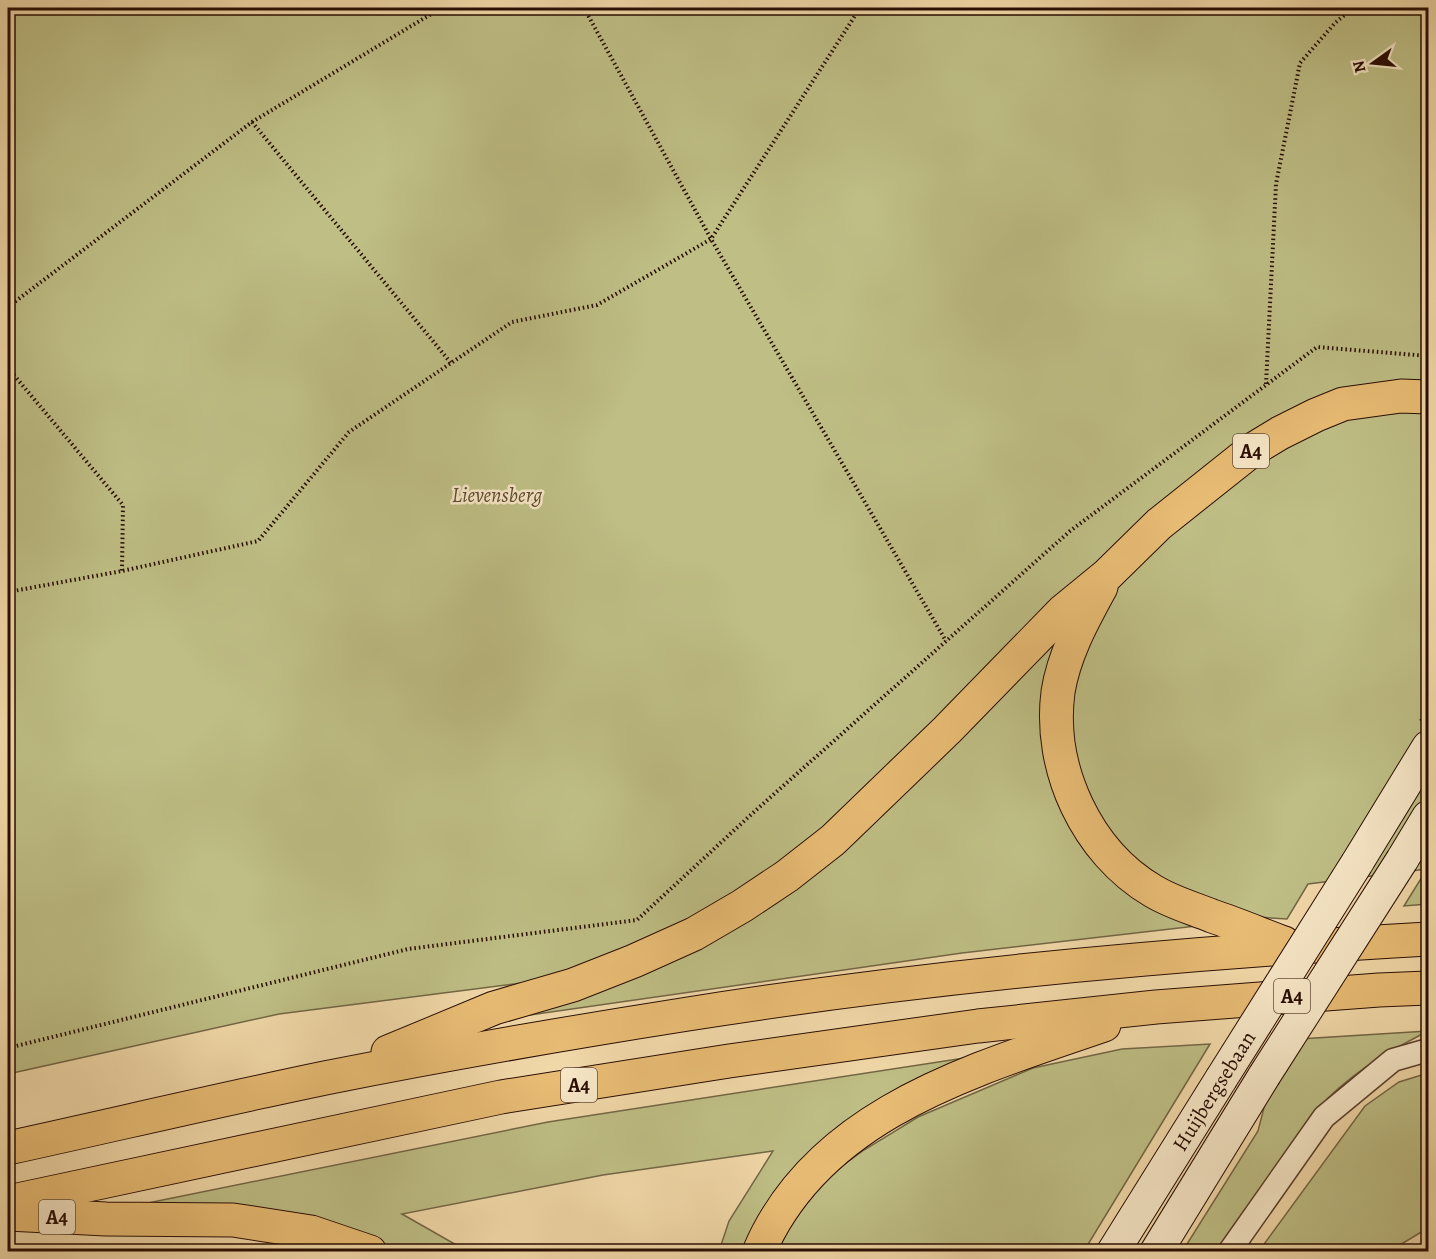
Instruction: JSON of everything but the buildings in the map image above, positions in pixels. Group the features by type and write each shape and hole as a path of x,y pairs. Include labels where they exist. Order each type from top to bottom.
{"highway":[{"name":"A4","path":"325,1078 494,1008 573,985 634,961 694,934 742,906 787,876 833,840 947,730 1063,610 1107,574 1168,517 1252,450 1280,433 1343,404 1401,396 1428,397"},
{"name":"A4","path":"1107,574 1072,644 1058,692 1060,749 1066,779 1078,808 1093,835 1111,856 1134,879 1154,892 1178,904 1293,947"},
{"name":"A4","path":"8,1148 325,1078 691,1014 1060,966 1293,947 1428,939"},
{"name":"A4","path":"8,1202 501,1097 978,1026 1156,1007 1428,988"},
{"name":"A4","path":"759,1251 782,1207 822,1160 870,1123 936,1086 997,1062 1156,1007"},
{"name":"A4","path":"8,1214 106,1219 233,1220 311,1232 370,1251"}],"main road":[{"name":"Huijbergsebaan","path":"1113,1251 1428,747"},
{"name":"Huijbergsebaan","path":"1156,1251 1428,817"}],"street":[{"path":"1229,1251 1324,1117 1394,1060 1428,1050"}],"path":[{"path":"8,307 252,122 441,8"},
{"path":"584,8 711,239 946,641"},
{"path":"8,592 122,571 258,541 349,432 512,322 597,305 711,239 860,8"},
{"path":"1266,385 1276,184 1300,63 1335,22 1353,8"},
{"path":"252,122 451,363"},
{"path":"8,1048 408,949 637,921 755,811 1070,531 1317,348 1428,356"},
{"path":"8,368 123,505 122,571"}],"green space":[{"name":"Lievensberg","path":"8,8 1428,8 1428,904 1404,906 1427,869 1308,884 1287,919 1240,916 1205,925 962,953 509,1018 640,968 279,1014 8,1074"},
{"path":"1428,1031 1375,1061 1328,1098 1218,1251 1182,1252 1258,1131 1270,1084 1299,1039"},
{"path":"1210,1044 1084,1251 771,1252 790,1218 827,1177 864,1150 918,1117 1033,1068 1122,1049"},
{"path":"971,1057 894,1096 748,1251 719,1251 729,1221 773,1151 603,1175 402,1214 467,1251 396,1251 268,1212 133,1206 548,1122"},
{"path":"1428,1073 1428,1228 1390,1251 1259,1251 1365,1106 1399,1082"}]}
